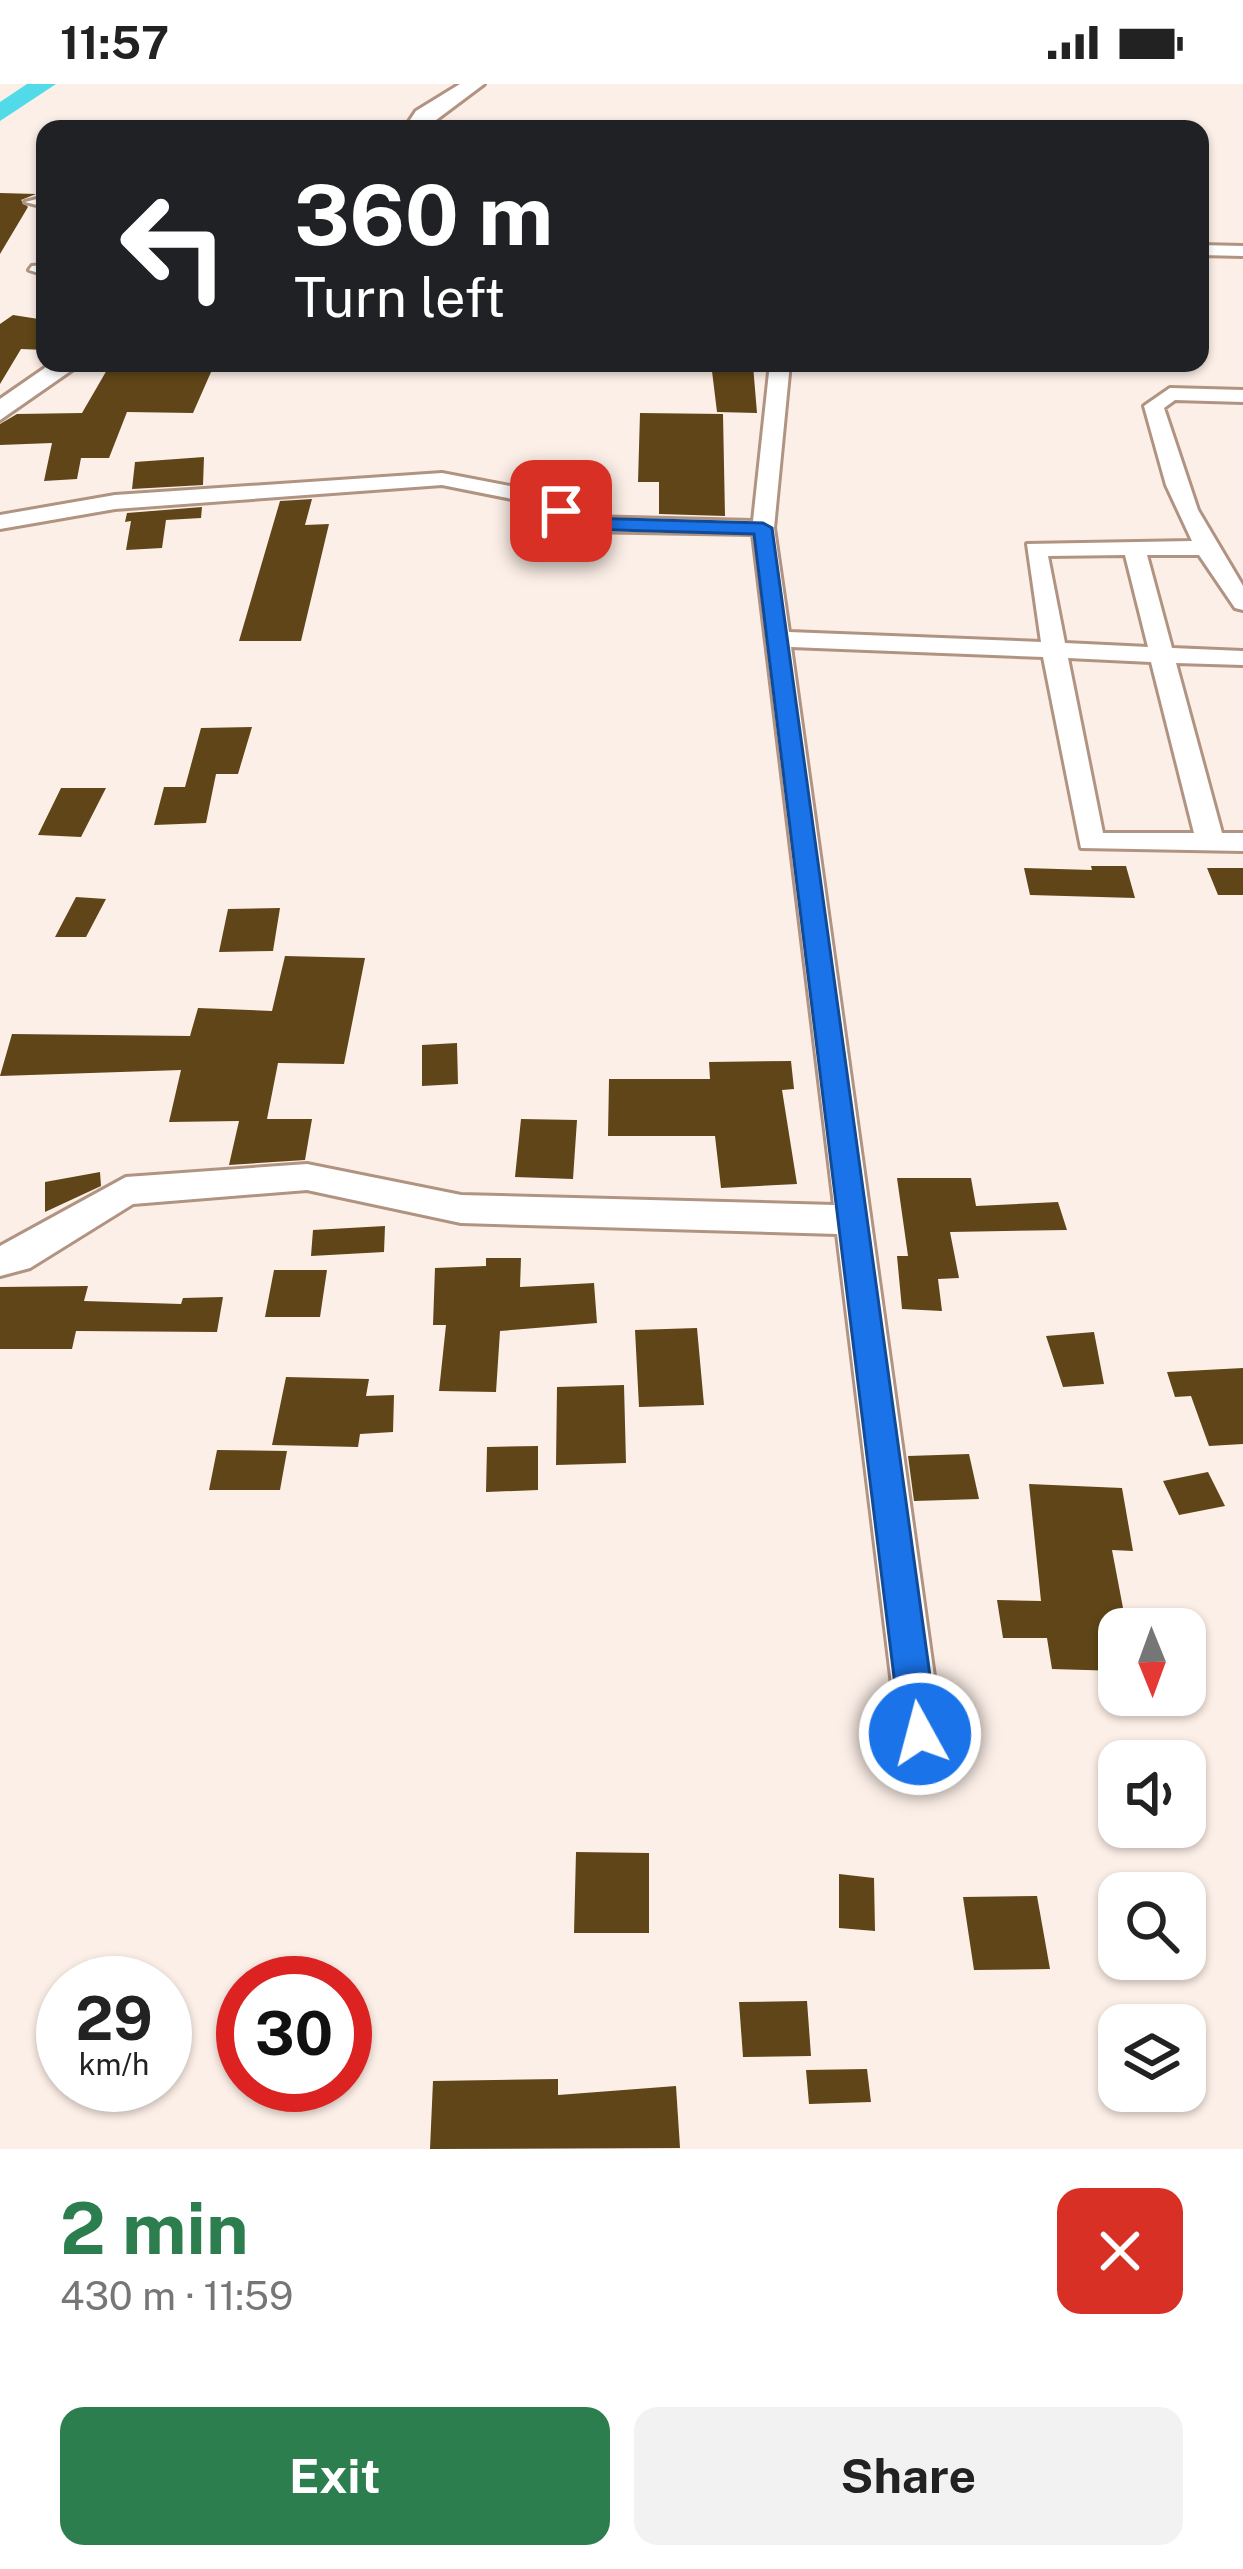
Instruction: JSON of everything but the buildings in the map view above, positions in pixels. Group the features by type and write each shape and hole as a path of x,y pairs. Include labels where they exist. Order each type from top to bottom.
{"street":[{"path":"420,120 474,84"},
{"path":"1209,250 1243,251"},
{"path":"0,412 56,372"},
{"path":"779,372 763,528 920,1734"},
{"path":"1243,396 1170,394 1154,406 1159,437 1202,548 1243,603"},
{"path":"0,522 115,502 442,479 539,498 582,524 763,528"},
{"path":"1202,548 1035,549 1091,842 1243,842"},
{"path":"1135,551 1211,844"},
{"path":"781,639 1243,658"},
{"path":"0,1262 17,1258 125,1191 307,1177 461,1209 856,1220"}],"waterway":[{"path":"0,113 44,84"}],"route":[{"path":"561,511 582,524 763,528 851,1175 920,1734"}]}
